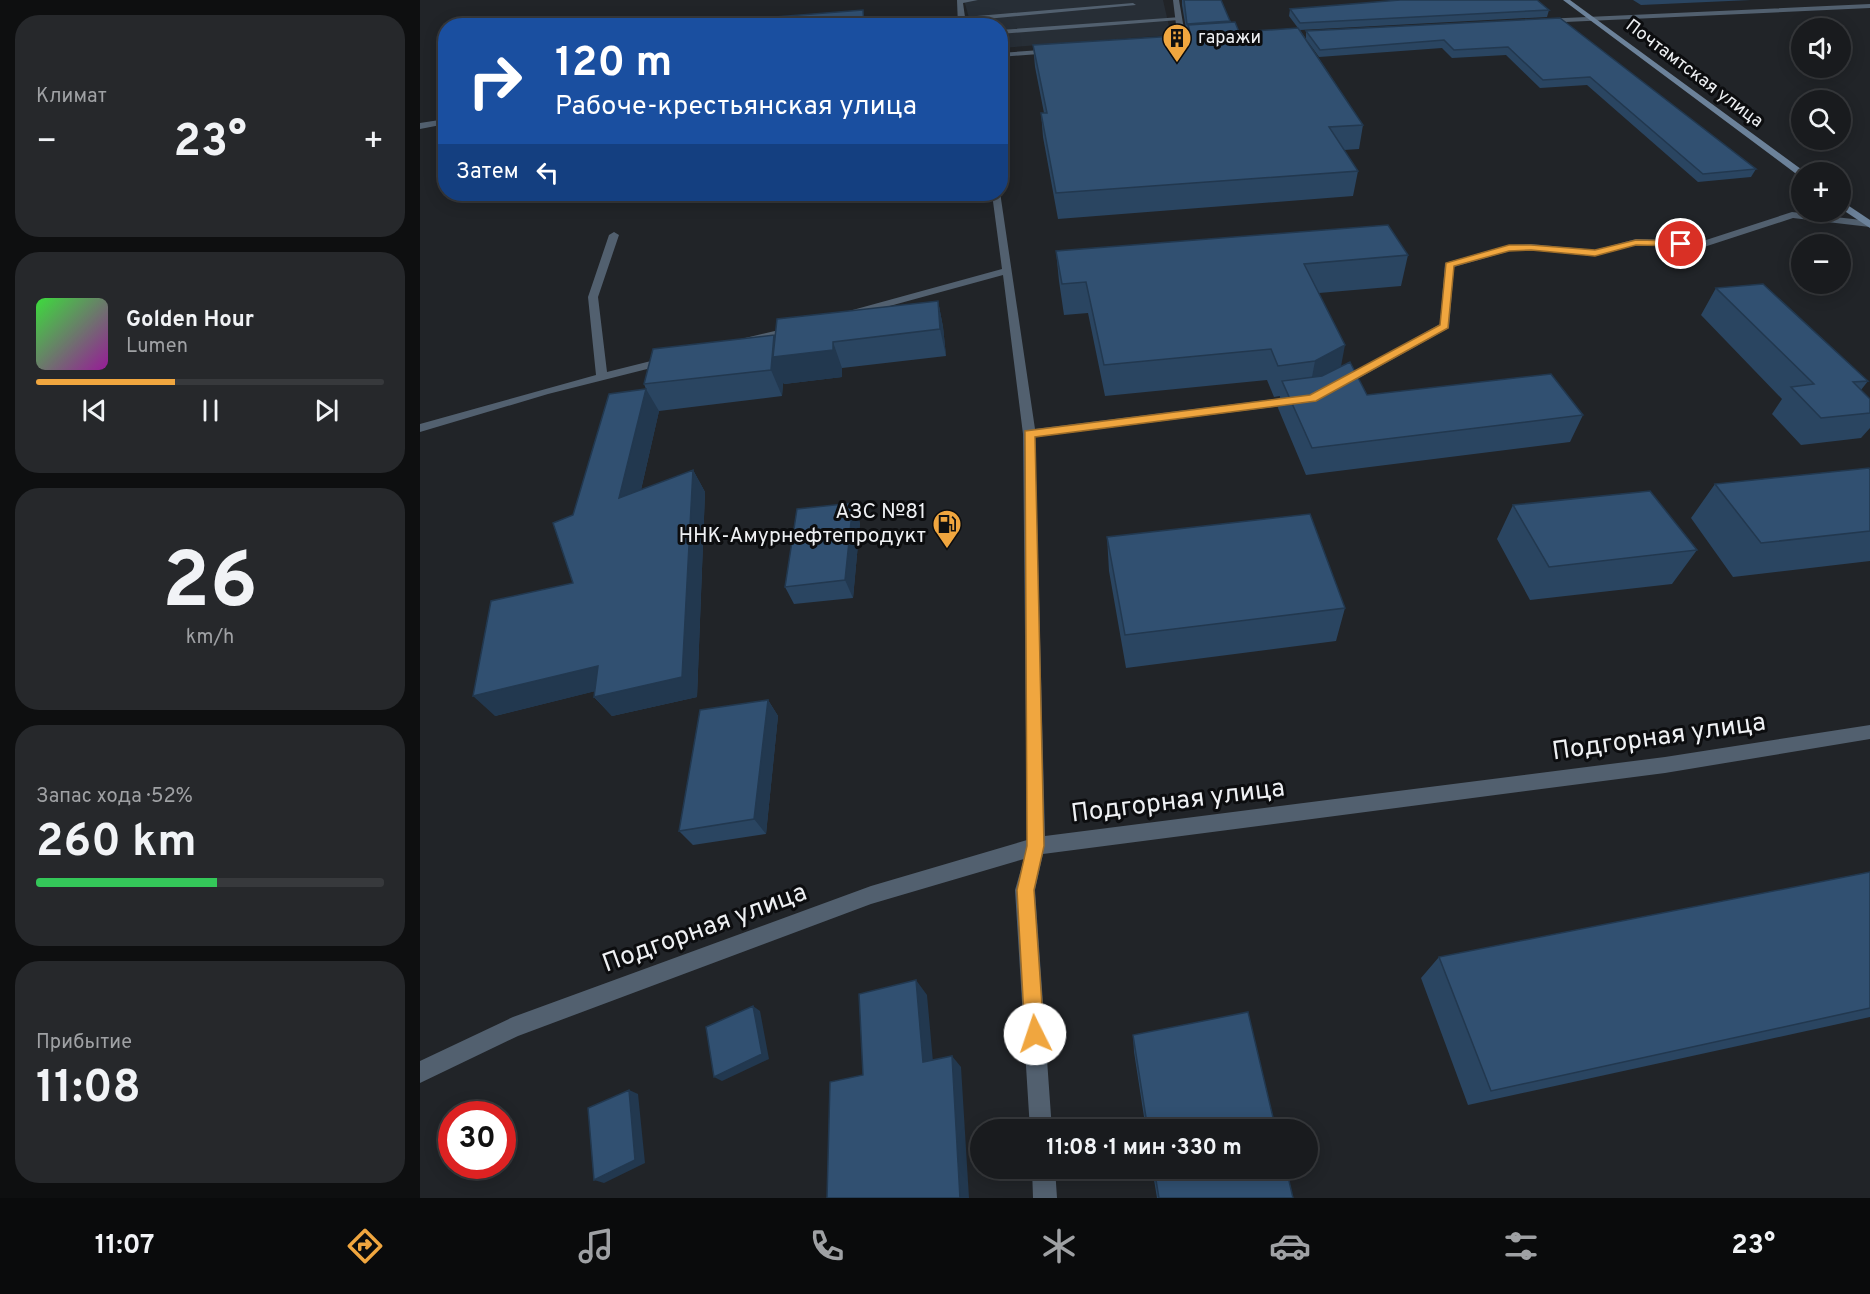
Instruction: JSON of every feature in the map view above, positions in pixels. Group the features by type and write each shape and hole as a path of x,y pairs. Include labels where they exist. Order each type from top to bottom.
{"street":[{"path":"962,18 960,2 975,0"},
{"path":"1176,0 1182,41"},
{"name":"Почтамтская улица","path":"1566,0 1791,166"},
{"path":"1002,18 1133,5"},
{"path":"1533,22 1870,6"},
{"path":"1008,31 1179,18"},
{"path":"1171,42 1194,40"},
{"path":"1008,54 1057,51"},
{"path":"423,124 438,122"},
{"path":"998,201 1029,434 1036,846 1025,890 1040,1119"},
{"path":"1851,211 1870,224"},
{"path":"1333,387 1444,326 1449,265 1509,248 1595,253 1636,242 1704,244 1792,215 1870,224"},
{"path":"602,377 593,297 614,235"},
{"path":"839,317 1007,271"},
{"path":"738,343 806,326"},
{"path":"420,428 681,357"},
{"path":"1029,434 1312,398"},
{"name":"Подгорная улица","path":"420,1072 513,1027 871,895 1036,846 1665,765 1870,732"},
{"path":"1044,1179 1045,1198"}],"shaded area":[{"path":"964,0 1163,0 1171,35 1008,47 1008,18 969,18"}],"building":[{"path":"1184,0 1221,0 1230,21 1187,24"},
{"path":"1400,0 1537,0 1549,10 1300,23 1290,9"},
{"path":"863,10 864,18 761,18"},
{"path":"1560,18 1756,169 1703,174 1590,77 1543,80 1508,47 1454,50 1444,40 1320,50 1306,31"},
{"path":"1235,22 1239,32 1298,28 1363,125 1329,127 1358,171 1056,193 1041,113 1047,113 1033,45 1191,35 1188,25"},
{"path":"1388,225 1408,255 1304,264 1345,345 1315,361 1278,366 1271,349 1104,365 1086,282 1062,284 1056,251"},
{"path":"1763,284 1868,381 1853,382 1870,399 1870,413 1821,418 1791,387 1814,384 1716,288"},
{"path":"938,301 940,329 833,342 833,350 773,357 777,319"},
{"path":"774,335 771,370 644,384 653,349"},
{"path":"1350,362 1367,395 1551,374 1583,415 1312,448 1282,381 1322,376"},
{"path":"646,389 619,498 693,470 682,677 594,697 598,666 473,696 491,601 573,583 553,523 573,515 609,394"},
{"path":"1869,468 1870,531 1761,543 1715,484"},
{"path":"1650,491 1697,550 1549,567 1513,505"},
{"path":"853,503 845,580 785,587 797,509"},
{"path":"1310,514 1345,608 1125,635 1107,537"},
{"path":"768,700 754,819 679,831 700,710"},
{"path":"1870,872 1870,1008 1491,1091 1439,957"},
{"path":"916,980 923,1062 952,1056 960,1198 827,1198 830,1082 863,1075 859,994"},
{"path":"753,1006 762,1054 714,1077 706,1027"},
{"path":"1248,1012 1273,1119 1146,1119 1133,1035"},
{"path":"629,1090 635,1160 594,1180 588,1108"},
{"path":"1156,1179 1289,1179 1293,1198 1159,1198"}],"place":[{"name":"гаражи","path":"1177,64"},
{"name":"АЗС №81 ННК-Амурнефтепродукт","path":"947,550"}],"route":[{"path":"1035,1034 1025,890 1036,846 1029,434 1312,398 1444,326 1449,265 1509,248 1595,253 1636,242 1681,244"}]}
